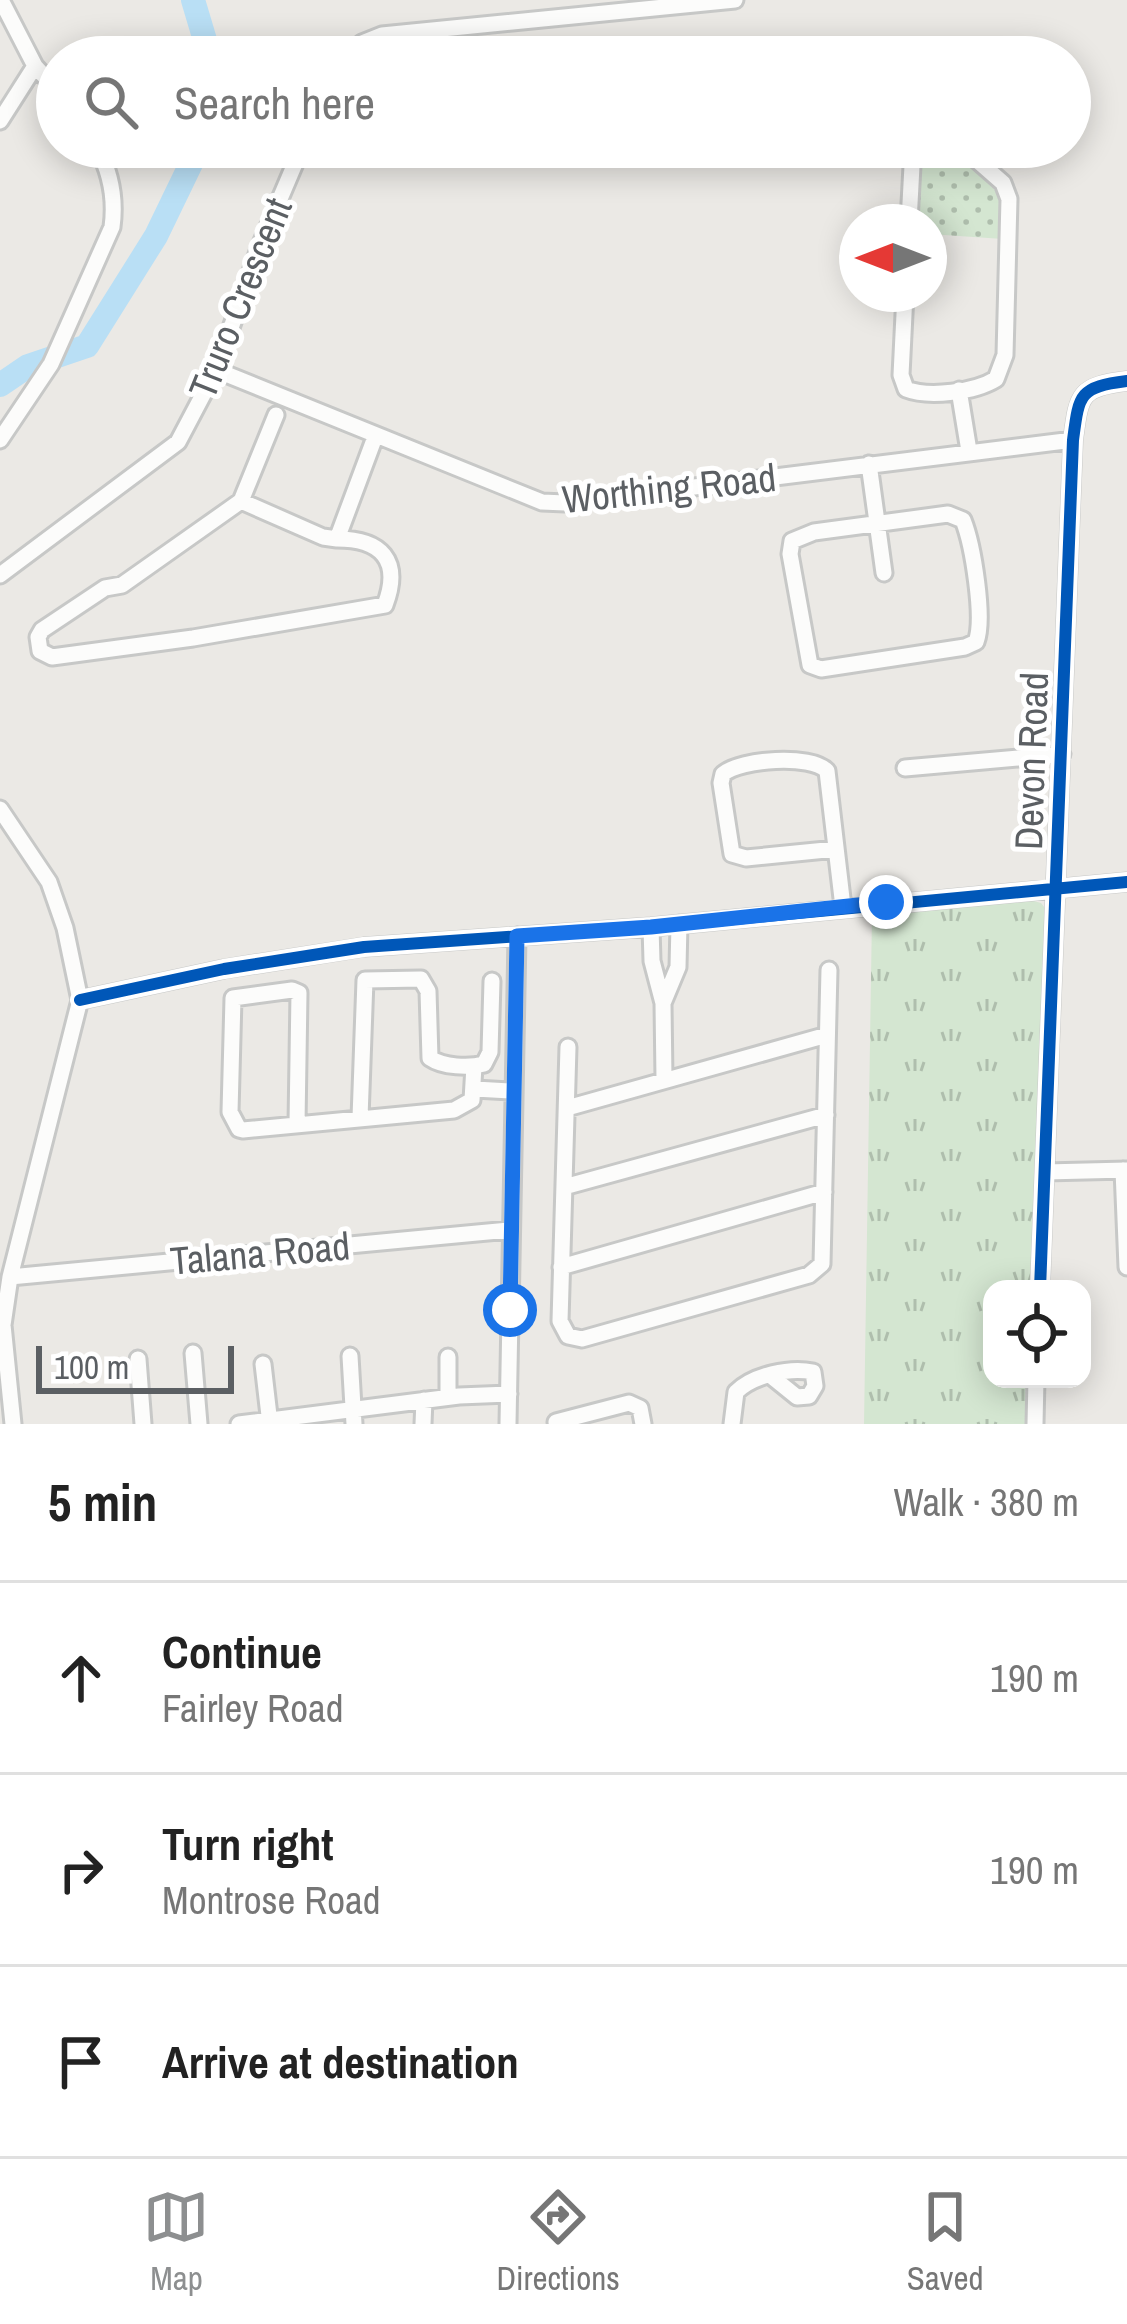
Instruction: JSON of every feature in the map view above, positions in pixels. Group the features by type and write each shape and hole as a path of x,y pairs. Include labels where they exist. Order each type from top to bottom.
{"street":[{"path":"0,121 35,66 1,0"},
{"path":"380,36 582,8 735,0"},
{"path":"0,440 53,358 112,227 115,208 106,168"},
{"name":"Truro Crescent","path":"0,575 178,442 216,370 293,168"},
{"path":"910,204 912,168"},
{"path":"905,312 904,385 913,393 989,384 1004,363 1010,199 1003,183 986,168"},
{"name":"Worthing Road","path":"216,370 526,497 565,503 1073,440"},
{"name":"Devon Road","path":"1040,1280 1073,440 1078,407 1093,385 1127,381"},
{"path":"959,390 969,451"},
{"path":"241,501 322,537 362,539 380,548 386,554 390,587 386,605 52,657 40,650 42,631 105,588 122,585 241,501 276,415"},
{"path":"337,539 375,437"},
{"path":"869,464 884,573"},
{"path":"948,514 963,520 979,637 965,647 815,669 805,652 792,542 814,532 879,523 948,514"},
{"path":"905,769 1062,754"},
{"path":"836,849 746,858 732,854 723,774 739,766 805,760 824,766 836,849 843,907"},
{"path":"0,809 50,882 80,1000 10,1277 3,1325 13,1424"},
{"path":"80,1000 224,969 364,947 651,927 1127,882"},
{"path":"663,1003 678,967 679,924"},
{"path":"651,927 652,961 663,1003 664,1079"},
{"path":"508,1424 517,936"},
{"path":"568,1047 560,1321 574,1339 801,1277 822,1264 829,970"},
{"path":"360,1118 365,980 421,979 428,991 430,1058 474,1066 484,1064 490,1052 492,981"},
{"path":"297,1124 299,993 233,998 230,1112 233,1124 243,1130 454,1110 466,1106 475,1090 474,1066"},
{"path":"567,1108 827,1035"},
{"path":"475,1090 512,1091"},
{"path":"564,1187 826,1115"},
{"path":"1045,1172 1125,1170 1127,1267"},
{"path":"561,1267 824,1192"},
{"name":"Talana Road","path":"10,1277 509,1230"},
{"path":"193,1352 199,1424"},
{"path":"350,1356 354,1417"},
{"path":"448,1357 448,1397"},
{"path":"138,1359 143,1424"},
{"path":"263,1364 269,1422"},
{"path":"732,1424 736,1392 749,1381 771,1376"},
{"path":"1035,1424 1036,1388"},
{"path":"238,1424 354,1417 424,1400 509,1394"},
{"path":"423,1424 424,1400"},
{"path":"556,1422 629,1403 640,1408 643,1424"}],"green space":[{"path":"918,168 972,168 1003,197 1003,239 947,235 947,204 915,204"},
{"path":"1030,900 1041,903 1049,913 1035,1280 983,1280 983,1388 1031,1388 1029,1424 864,1424 872,914"}],"waterway":[{"path":"193,0 204,36"},
{"path":"0,385 28,366 87,346 156,236 189,168"}],"cycle path":[{"path":"1040,1280 1073,440 1084,395 1099,386 1127,381"},
{"path":"80,1000 224,969 364,947 651,927 1127,882"}],"route":[{"path":"510,1310 517,936 886,902"}]}
